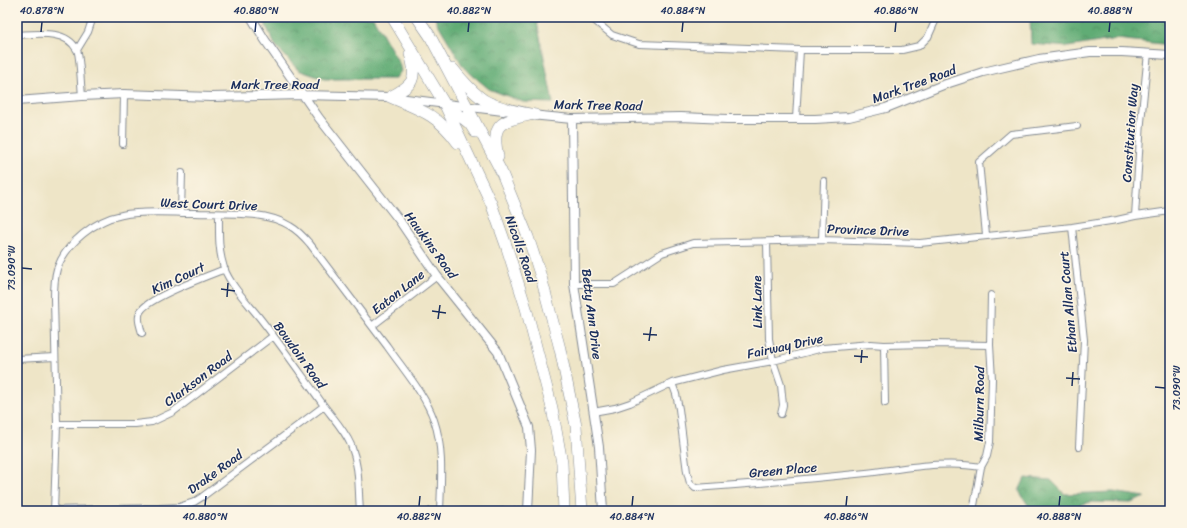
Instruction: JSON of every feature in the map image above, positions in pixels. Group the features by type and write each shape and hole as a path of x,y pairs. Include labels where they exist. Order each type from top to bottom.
{"highway":[{"name":"Nicolls Road","path":"392,17 444,103 491,203 526,308 552,408 562,463 564,511"},
{"name":"Nicolls Road","path":"418,17 430,36 501,171 528,237 552,315 576,426 582,511"},
{"path":"430,36 463,81 484,100 533,115"},
{"path":"390,97 406,89 414,78 413,64 405,40"},
{"path":"390,97 427,113 438,121 454,138 472,163"},
{"path":"444,103 470,124 528,237"},
{"path":"501,171 495,143 495,135 497,130 506,121 533,115"}],"street":[{"path":"82,96 77,50 88,32 93,17"},
{"name":"Hawkins Road","path":"251,17 264,40 329,132 399,220 437,276 498,352 530,427 531,450 528,511"},
{"path":"594,17 596,21 612,35 639,44 800,50 902,50 919,46 928,37 936,17"},
{"path":"17,35 50,34 58,36 65,39 77,50"},
{"path":"796,119 800,50"},
{"name":"Mark Tree Road","path":"17,101 124,94 390,97 572,119 681,117 815,120 849,117 886,108 943,85 983,72 1040,60 1090,52 1170,55"},
{"name":"Constitution Way","path":"1135,216 1141,122 1148,53"},
{"path":"123,144 124,94"},
{"name":"Betty Ann Drive","path":"572,119 574,284 599,447 603,511"},
{"path":"986,236 979,162 1011,134 1077,126"},
{"path":"181,213 182,172"},
{"path":"822,240 824,181"},
{"name":"Province Drive","path":"574,284 614,284 662,253 693,243 822,240 920,243 1072,227 1170,211"},
{"name":"West Court Drive","path":"54,510 57,424 54,300 55,278 61,261 71,247 92,227 107,219 133,213 181,213 266,217 290,226 310,244 420,392 434,420 439,439 442,462 440,511"},
{"name":"Bowdoin Road","path":"219,214 220,248 225,269 238,290 340,426 350,444 359,475 360,511"},
{"name":"Ethan Allan Court","path":"1072,227 1084,340 1079,447"},
{"name":"Link Lane","path":"767,242 769,340 773,362 781,385 783,405 781,414"},
{"name":"Kim Court","path":"142,333 139,318 140,313 143,308 152,301 225,269"},
{"name":"Eaton Lane","path":"372,326 437,276"},
{"name":"Milburn Road","path":"973,511 981,468 987,456 990,442 992,379 990,345 991,295"},
{"name":"Clarkson Road","path":"57,424 135,424 160,419 186,404 273,336"},
{"name":"Fairway Drive","path":"593,412 615,408 630,403 672,383 735,368 773,362 822,348 856,344 990,345"},
{"path":"884,345 885,403"},
{"path":"17,359 55,357"},
{"name":"Green Place","path":"672,383 679,409 687,472 690,483 695,488 955,464 981,468"},
{"name":"Drake Road","path":"54,510 160,508 187,505 202,497 324,406"},
{"path":"431,511 528,511"}],"green space":[{"path":"262,17 373,17 399,63 401,71 395,79 324,79 298,70 275,45"},
{"path":"434,17 536,17 553,103 523,102 489,89 464,68"},
{"path":"1030,17 1170,17 1170,45 1117,39 1068,47 1031,44"},
{"path":"1025,478 1051,480 1065,494 1113,492 1145,497 1131,503 1091,502 1068,508 1067,511 1030,511 1030,508 1019,491"}]}
